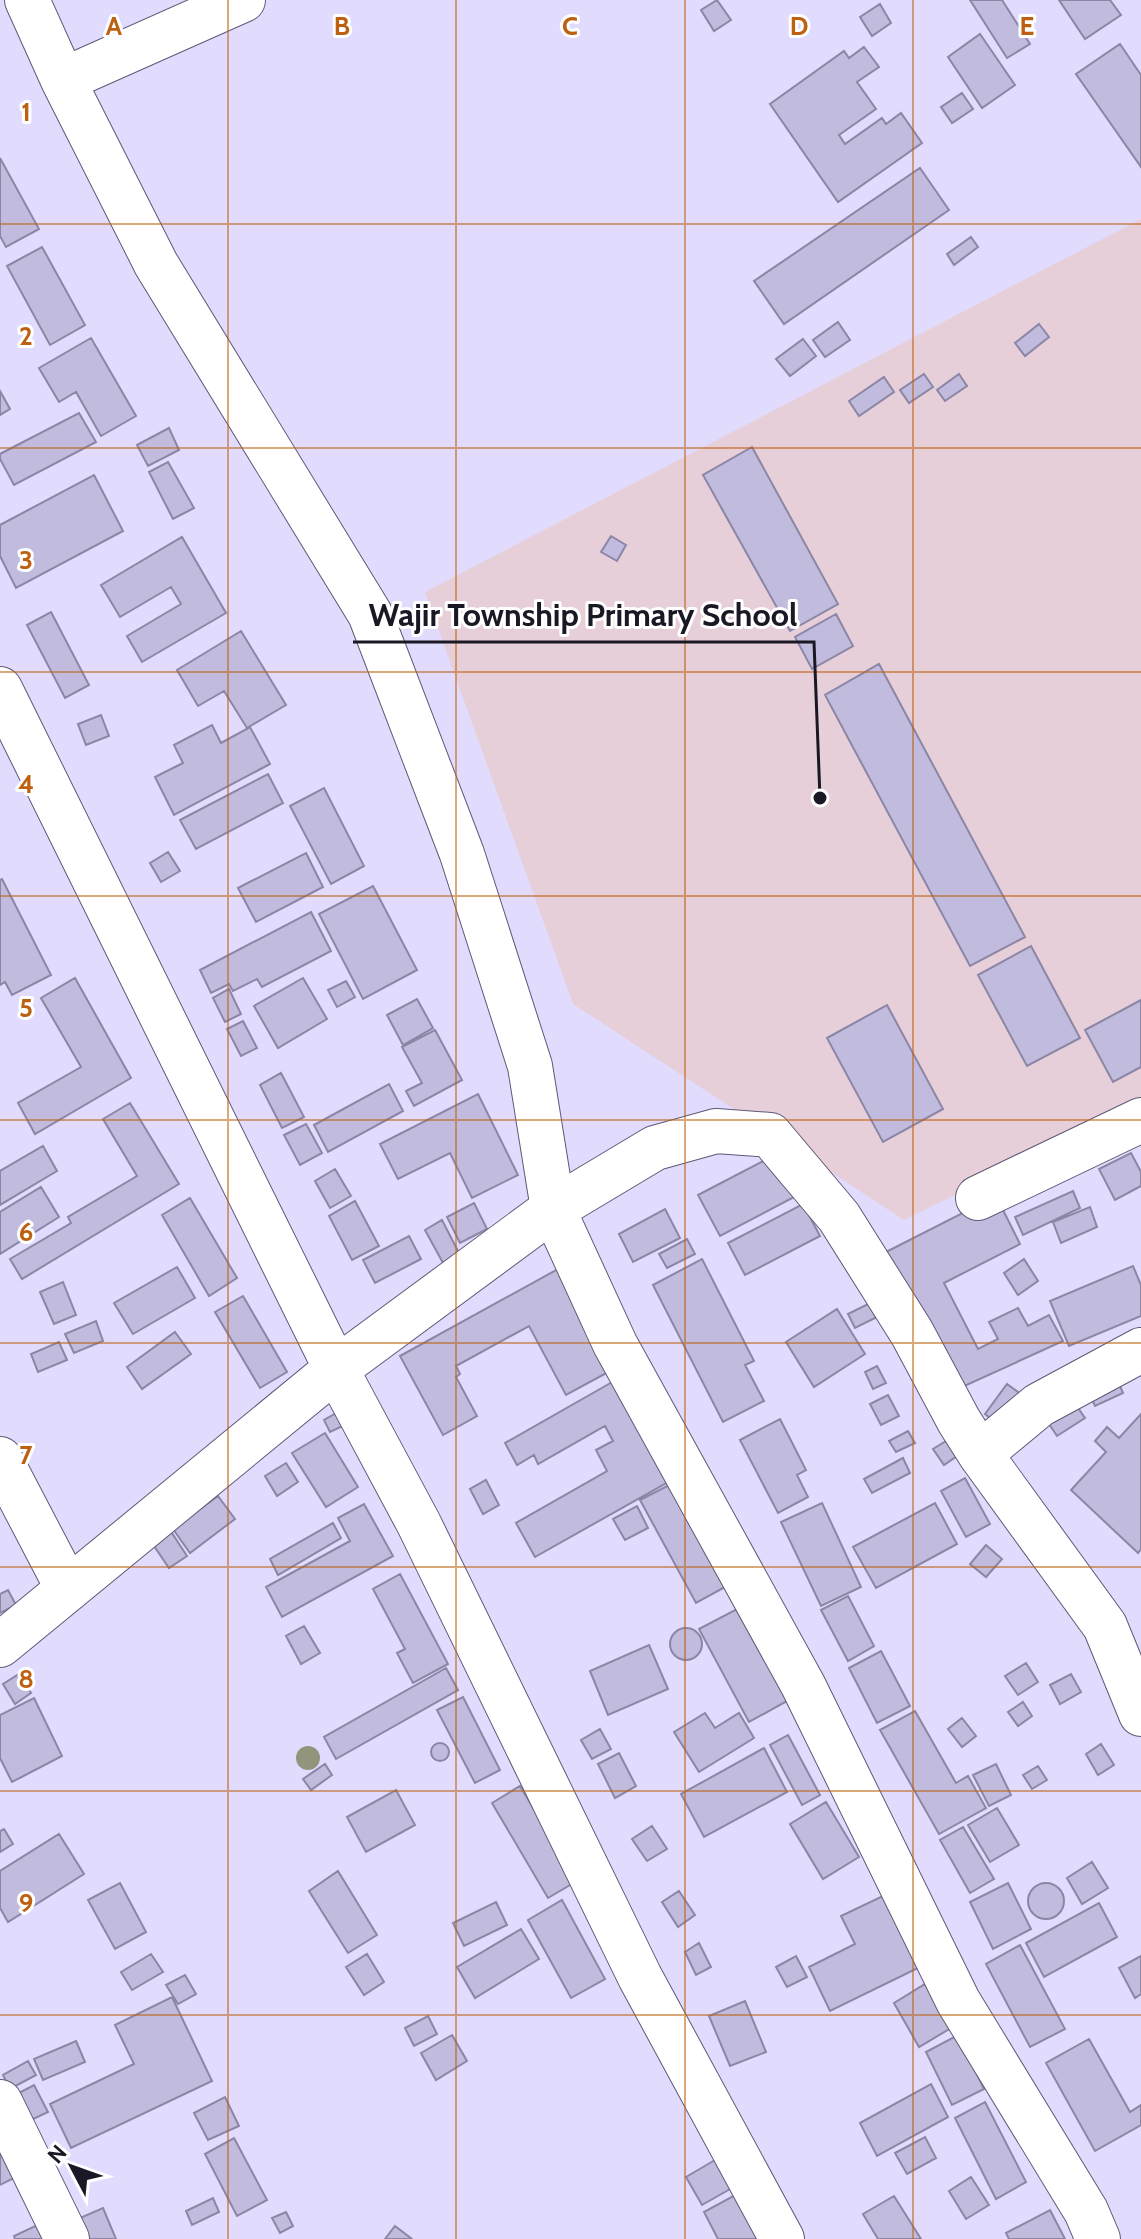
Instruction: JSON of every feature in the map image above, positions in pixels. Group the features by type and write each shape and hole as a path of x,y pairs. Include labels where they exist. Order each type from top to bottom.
{"street":[{"path":"27,0 63,80 156,264 370,614 462,854 530,1066 553,1209 615,1344 803,1685 958,2001 1086,2211 1098,2239"},
{"path":"63,80 243,0"},
{"path":"0,689 336,1369 419,1524 640,1977 782,2239"},
{"path":"978,1198 1141,1120"},
{"path":"0,1645 336,1369 553,1209 655,1148 716,1131 770,1135 839,1217 912,1333 980,1454 1123,1622 1141,1714"},
{"path":"980,1454 1039,1405 1141,1350"},
{"path":"0,1459 68,1589"},
{"path":"0,2102 67,2239"}],"shaded area":[{"path":"1141,219 1141,1104 904,1220 573,1004 425,592"}],"building":[{"path":"717,0 731,20 714,31 701,10"},
{"path":"970,0 1002,0 1030,44 1007,58"},
{"path":"1059,0 1110,0 1121,15 1085,39"},
{"path":"880,4 891,23 872,36 860,17"},
{"path":"980,34 1015,85 982,108 948,57"},
{"path":"1120,44 1141,75 1141,167 1076,74"},
{"path":"864,47 879,67 857,82 876,109 839,135 845,144 882,118 886,124 901,113 922,143 838,202 770,104 844,51 849,58"},
{"path":"962,93 973,109 952,123 941,107"},
{"path":"0,158 39,229 6,247 0,236"},
{"path":"920,168 949,210 784,324 754,281"},
{"path":"971,237 978,247 954,265 947,254"},
{"path":"42,247 85,325 50,345 7,266"},
{"path":"838,322 850,340 825,357 813,340"},
{"path":"1039,324 1049,337 1025,356 1015,343"},
{"path":"91,338 136,416 101,436 76,392 59,402 39,368"},
{"path":"803,339 816,356 790,376 776,359"},
{"path":"924,374 933,387 909,403 900,390"},
{"path":"959,374 967,386 945,401 937,390"},
{"path":"884,377 894,392 859,416 849,401"},
{"path":"0,391 10,409 0,415"},
{"path":"79,413 96,442 14,485 0,454"},
{"path":"169,428 179,450 148,466 137,445"},
{"path":"752,447 838,604 790,631 703,475"},
{"path":"168,462 194,508 173,519 149,472"},
{"path":"94,475 123,531 16,588 0,556 0,525"},
{"path":"611,536 626,545 617,561 601,552"},
{"path":"182,537 226,613 142,662 127,636 181,604 171,587 120,617 101,585"},
{"path":"51,612 89,685 65,698 27,625"},
{"path":"836,614 853,646 812,669 795,637"},
{"path":"241,631 286,705 247,728 224,691 198,706 177,670"},
{"path":"879,664 1025,937 970,966 825,695"},
{"path":"101,715 109,736 86,745 78,724"},
{"path":"212,725 221,743 250,727 270,764 174,815 155,777 183,763 174,745"},
{"path":"268,774 283,803 196,849 180,820"},
{"path":"324,788 364,866 331,884 290,806"},
{"path":"168,852 180,871 161,882 150,863"},
{"path":"306,853 323,887 256,922 238,888"},
{"path":"2,879 51,975 12,995 5,982 0,985"},
{"path":"373,886 417,970 363,999 319,914"},
{"path":"311,912 331,951 262,987 257,979 233,991 229,984 211,993 200,970"},
{"path":"1031,946 1080,1038 1027,1066 978,975"},
{"path":"75,978 131,1078 35,1134 18,1103 81,1067 41,998"},
{"path":"303,978 327,1019 278,1048 254,1006"},
{"path":"346,981 355,997 337,1007 328,990"},
{"path":"229,989 241,1014 225,1022 213,998"},
{"path":"417,999 433,1028 403,1045 387,1015"},
{"path":"1141,1000 1141,1067 1113,1082 1085,1030"},
{"path":"887,1005 943,1109 883,1142 827,1038"},
{"path":"243,1021 257,1048 241,1056 227,1029"},
{"path":"435,1030 462,1080 414,1106 406,1091 422,1083 402,1047"},
{"path":"281,1073 304,1117 282,1128 260,1085"},
{"path":"389,1084 403,1111 328,1152 314,1125"},
{"path":"478,1094 518,1175 472,1198 450,1153 398,1179 380,1144"},
{"path":"130,1103 179,1184 22,1279 10,1259 71,1223 68,1217 137,1176 103,1119"},
{"path":"306,1124 322,1153 300,1165 284,1135"},
{"path":"43,1146 57,1171 0,1205 0,1171"},
{"path":"1131,1153 1141,1172 1141,1186 1115,1200 1099,1169"},
{"path":"775,1155 796,1196 720,1236 698,1195"},
{"path":"335,1169 351,1196 330,1208 315,1181"},
{"path":"41,1187 59,1217 0,1254 0,1212"},
{"path":"1073,1191 1080,1208 1023,1235 1015,1217"},
{"path":"996,1196 1020,1244 944,1283 978,1349 998,1339 989,1322 1018,1308 1028,1326 1049,1315 1063,1341 960,1388 886,1252"},
{"path":"190,1198 237,1278 209,1296 162,1215"},
{"path":"355,1201 379,1246 352,1260 329,1216"},
{"path":"474,1203 487,1229 460,1243 447,1217"},
{"path":"803,1204 820,1236 745,1275 728,1243"},
{"path":"1090,1207 1097,1227 1061,1243 1053,1222"},
{"path":"665,1209 680,1238 633,1262 619,1234"},
{"path":"442,1220 460,1255 443,1263 425,1230"},
{"path":"409,1236 421,1259 375,1283 363,1260"},
{"path":"687,1239 695,1254 667,1268 659,1254"},
{"path":"702,1259 754,1361 745,1365 764,1401 723,1422 653,1285"},
{"path":"1024,1259 1038,1281 1018,1295 1004,1273"},
{"path":"1133,1266 1141,1285 1141,1316 1069,1346 1050,1301"},
{"path":"177,1267 195,1298 133,1334 114,1303"},
{"path":"558,1269 612,1370 566,1395 529,1326 456,1366 460,1374 456,1377 477,1416 443,1435 400,1356"},
{"path":"63,1282 76,1315 54,1324 40,1292"},
{"path":"243,1296 287,1372 260,1388 215,1312"},
{"path":"872,1302 879,1316 855,1328 848,1314"},
{"path":"837,1309 865,1354 814,1387 786,1342"},
{"path":"96,1321 103,1341 74,1353 65,1334"},
{"path":"175,1332 191,1354 142,1389 127,1367"},
{"path":"59,1342 67,1360 38,1372 31,1354"},
{"path":"877,1366 886,1383 873,1389 865,1372"},
{"path":"621,1377 677,1477 535,1557 516,1523 607,1471 596,1450 613,1441 605,1426 538,1464 534,1455 517,1465 505,1443"},
{"path":"1116,1377 1123,1393 1095,1406 1087,1389"},
{"path":"1007,1384 1022,1395 999,1425 985,1414"},
{"path":"888,1395 899,1416 881,1425 870,1404"},
{"path":"1074,1402 1085,1418 1057,1436 1047,1421"},
{"path":"340,1411 347,1424 330,1432 324,1420"},
{"path":"1141,1414 1141,1549 1138,1553 1071,1490 1106,1452 1095,1441 1107,1427 1119,1438"},
{"path":"780,1419 806,1470 797,1475 808,1497 778,1513 740,1440"},
{"path":"908,1431 915,1443 896,1452 889,1441"},
{"path":"325,1433 358,1487 326,1507 292,1453"},
{"path":"946,1441 957,1456 944,1465 933,1449"},
{"path":"903,1458 910,1473 872,1493 864,1479"},
{"path":"286,1463 298,1482 277,1496 265,1476"},
{"path":"965,1478 990,1524 966,1537 941,1491"},
{"path":"486,1480 499,1505 483,1514 470,1489"},
{"path":"671,1484 725,1587 696,1603 640,1500"},
{"path":"218,1496 235,1519 190,1553 173,1529"},
{"path":"822,1503 861,1587 821,1606 781,1522"},
{"path":"935,1503 957,1544 876,1588 853,1547"},
{"path":"364,1504 393,1556 282,1617 266,1587 350,1541 338,1518"},
{"path":"637,1506 648,1528 625,1540 613,1519"},
{"path":"333,1523 341,1538 278,1575 270,1559"},
{"path":"170,1530 187,1556 169,1568 152,1543"},
{"path":"986,1545 1002,1559 986,1577 970,1564"},
{"path":"400,1574 448,1664 413,1683 397,1653 405,1649 373,1589"},
{"path":"8,1590 16,1605 0,1613 0,1594"},
{"path":"848,1596 874,1646 848,1661 821,1610"},
{"path":"737,1609 787,1701 749,1722 699,1629"},
{"path":"304,1626 320,1653 301,1664 286,1636"},
{"path":"686,1628 697,1633 702,1644 697,1655 686,1660 675,1655 670,1644 675,1633"},
{"path":"649,1645 668,1689 608,1715 590,1671"},
{"path":"881,1651 910,1706 877,1723 849,1668"},
{"path":"1026,1663 1038,1682 1018,1695 1005,1676"},
{"path":"446,1668 458,1690 336,1759 324,1737"},
{"path":"19,1674 31,1693 15,1704 3,1684"},
{"path":"1071,1674 1081,1692 1060,1704 1050,1685"},
{"path":"463,1697 500,1770 475,1783 437,1710"},
{"path":"34,1698 62,1756 12,1782 0,1758 0,1715"},
{"path":"1023,1702 1032,1716 1018,1726 1008,1712"},
{"path":"915,1711 956,1783 968,1776 986,1808 939,1834 880,1730"},
{"path":"705,1713 715,1728 739,1713 754,1738 699,1772 674,1732"},
{"path":"962,1718 976,1736 962,1747 948,1729"},
{"path":"600,1729 611,1749 592,1759 581,1740"},
{"path":"788,1735 820,1795 802,1805 770,1745"},
{"path":"440,1743 449,1752 440,1761 431,1752"},
{"path":"1101,1744 1114,1765 1098,1775 1086,1754"},
{"path":"764,1748 787,1792 704,1837 681,1794"},
{"path":"619,1753 636,1786 615,1798 598,1764"},
{"path":"325,1764 332,1775 311,1790 303,1779"},
{"path":"996,1764 1011,1795 989,1806 973,1775"},
{"path":"1038,1766 1047,1780 1032,1789 1023,1775"},
{"path":"520,1786 577,1881 548,1898 492,1803"},
{"path":"396,1790 415,1825 366,1852 347,1817"},
{"path":"826,1802 859,1857 823,1879 790,1824"},
{"path":"997,1808 1019,1845 990,1862 968,1825"},
{"path":"652,1826 667,1849 647,1861 632,1839"},
{"path":"963,1827 994,1879 970,1893 940,1840"},
{"path":"4,1829 13,1844 0,1852 0,1831"},
{"path":"59,1834 84,1874 8,1922 0,1908 0,1871"},
{"path":"1092,1862 1108,1888 1082,1904 1067,1878"},
{"path":"338,1871 377,1935 348,1953 309,1891"},
{"path":"120,1883 146,1932 115,1949 88,1900"},
{"path":"1008,1883 1031,1929 993,1949 970,1902"},
{"path":"1046,1883 1059,1888 1064,1901 1059,1914 1046,1919 1033,1914 1028,1901 1033,1888"},
{"path":"679,1891 695,1915 678,1927 662,1902"},
{"path":"885,1895 920,1967 830,2011 809,1967 855,1944 841,1916"},
{"path":"562,1900 605,1979 571,1998 528,1920"},
{"path":"496,1902 507,1925 464,1946 453,1923"},
{"path":"1099,1903 1117,1937 1044,1977 1026,1943"},
{"path":"521,1929 539,1959 475,1998 457,1967"},
{"path":"699,1943 711,1967 696,1975 685,1952"},
{"path":"1020,1945 1065,2029 1030,2047 986,1964"},
{"path":"151,1954 163,1972 132,1990 121,1972"},
{"path":"367,1954 384,1982 364,1995 346,1967"},
{"path":"796,1956 807,1977 787,1987 776,1967"},
{"path":"1141,1956 1141,1994 1135,1998 1119,1968"},
{"path":"185,1975 196,1994 178,2004 166,1985"},
{"path":"925,1984 951,2028 919,2047 894,2003"},
{"path":"172,1997 212,2081 71,2148 50,2104 134,2064 115,2025"},
{"path":"745,2001 766,2052 730,2066 709,2016"},
{"path":"428,2016 437,2034 414,2046 405,2028"},
{"path":"452,2035 467,2061 436,2080 421,2053"},
{"path":"958,2035 984,2089 952,2105 926,2052"},
{"path":"1089,2039 1130,2112 1141,2105 1141,2125 1095,2151 1046,2063"},
{"path":"76,2041 85,2062 43,2080 34,2059"},
{"path":"28,2061 36,2075 10,2089 3,2075"},
{"path":"931,2084 948,2117 877,2156 860,2123"},
{"path":"34,2085 48,2112 27,2122 13,2096"},
{"path":"225,2097 239,2126 208,2140 194,2113"},
{"path":"985,2102 1026,2182 996,2199 955,2118"},
{"path":"0,2133 20,2175 0,2185"},
{"path":"925,2137 936,2158 907,2174 895,2153"},
{"path":"234,2138 267,2200 237,2216 205,2154"},
{"path":"715,2160 732,2188 702,2205 686,2177"},
{"path":"971,2177 989,2205 966,2219 949,2191"},
{"path":"737,2194 760,2239 718,2239 704,2212"},
{"path":"894,2196 921,2239 878,2239 863,2214"},
{"path":"213,2198 219,2212 192,2225 186,2211"},
{"path":"103,2208 116,2239 81,2239 73,2221"},
{"path":"1050,2210 1065,2239 1009,2239 1006,2233"},
{"path":"286,2212 293,2226 280,2233 272,2218"},
{"path":"46,2221 55,2239 15,2239 14,2236"},
{"path":"395,2226 412,2239 385,2239"}],"place":[{"name":"Wajir Township Primary School","path":"820,798"}]}
